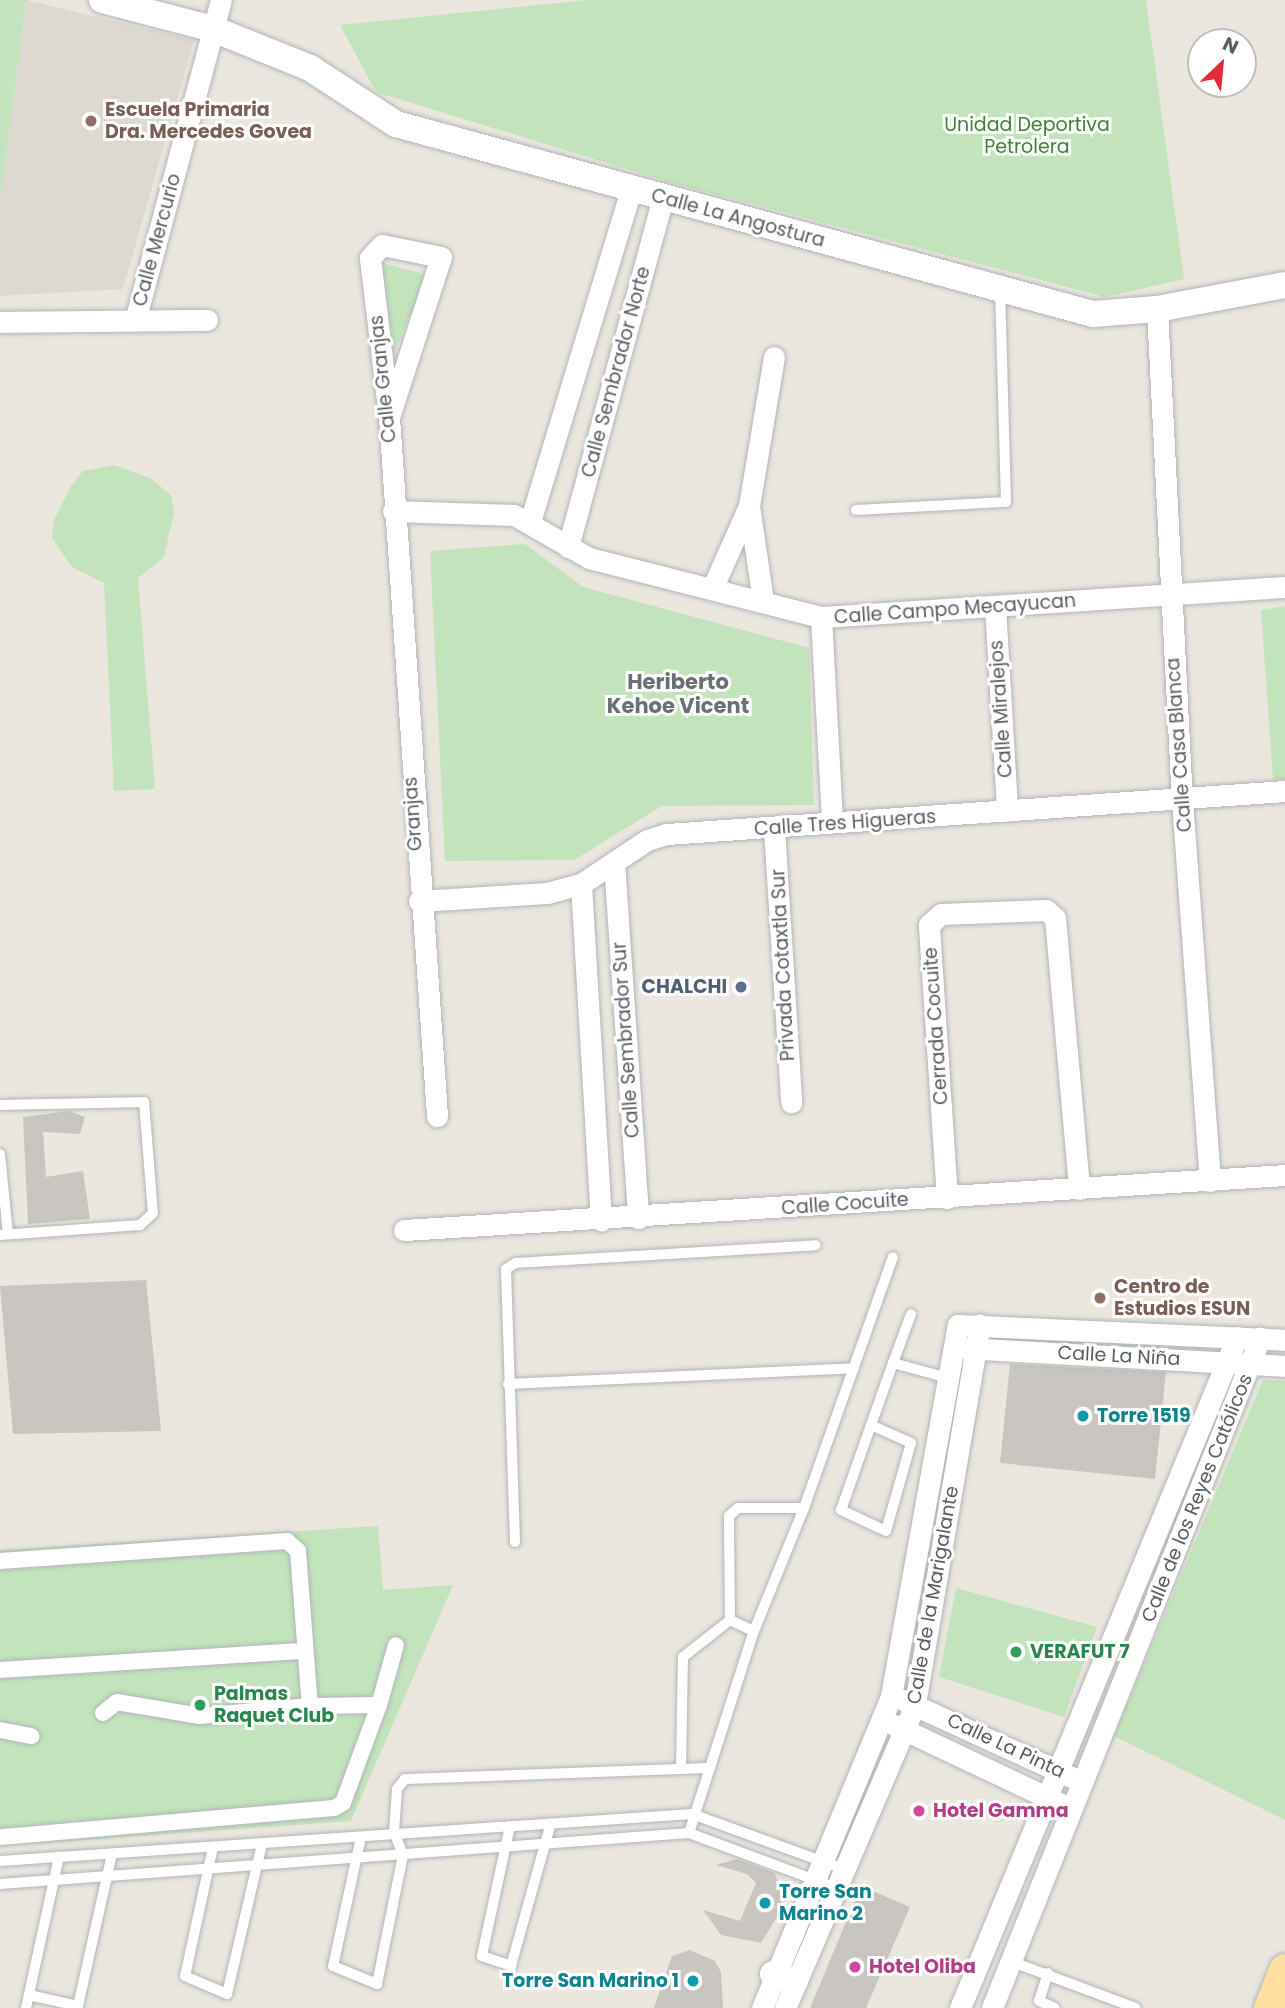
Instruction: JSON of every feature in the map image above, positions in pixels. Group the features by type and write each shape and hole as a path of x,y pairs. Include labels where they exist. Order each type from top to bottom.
{"main road":[{"path":"1270,2008 1285,1970"}],"street":[{"name":"Calle La Angostura","path":"102,0 213,29 326,76 383,120 631,190 1103,316 1157,309 1285,285"},
{"name":"Calle Mercurio","path":"136,317 221,0"},
{"name":"Calle Sembrador Norte","path":"530,522 631,190"},
{"name":"Calle Sembrador Norte","path":"568,547 663,198"},
{"name":"Calle Granjas","path":"389,417 441,257 436,252 374,248 370,258 389,417 393,511"},
{"name":"Calle Casa Blanca","path":"1157,309 1182,800 1210,1181"},
{"path":"0,323 136,317 207,320"},
{"path":"582,350 618,363"},
{"path":"712,589 749,506 774,358"},
{"path":"749,506 763,601"},
{"name":"Calle Campo Mecayucan","path":"393,511 502,513 530,522 589,558 821,617 1285,587"},
{"name":"Granjas","path":"393,511 419,901 437,1116"},
{"name":"Calle Miralejos","path":"995,607 1007,811"},
{"path":"821,617 832,822"},
{"name":"Calle Tres Higueras","path":"419,901 547,893 581,884 656,836 1285,791"},
{"name":"Privada Cotaxtla Sur","path":"774,828 791,1102"},
{"name":"Calle Sembrador Sur","path":"614,862 638,1218"},
{"name":"Calle Sembrador Sur","path":"581,884 601,1220"},
{"name":"Cerrada Cocuite","path":"947,1198 929,925 941,914 1046,910 1055,918 1079,1188"},
{"name":"Calle Cocuite","path":"404,1230 638,1218 1285,1175"},
{"name":"Calle La Niña","path":"958,1325 1285,1340"},
{"name":"Calle de la Marigalante","path":"785,2008 784,1978 818,1870 891,1696 958,1325"},
{"name":"Calle de la Marigalante","path":"762,2008 784,1978 840,1879 915,1704 980,1325"},
{"name":"Calle de los Reyes Católicos","path":"960,2008 1237,1338"},
{"name":"Calle de los Reyes Católicos","path":"992,2008 1260,1338"},
{"name":"Calle La Niña","path":"953,1348 1285,1367"},
{"path":"0,1560 287,1541 298,1551 310,1706"},
{"path":"0,1838 334,1808 344,1802 379,1705 396,1646"},
{"path":"0,1670 304,1651"},
{"name":"Calle La Pinta","path":"891,1696 915,1704 1083,1782"},
{"path":"103,1713 117,1702 201,1716 310,1706 379,1705"},
{"name":"Calle La Pinta","path":"882,1720 906,1729 1071,1810"},
{"path":"0,1730 31,1736"}],"lane":[{"path":"856,510 1006,502 999,287"},
{"path":"0,1105 136,1098 148,1109 153,1213 149,1220 4,1235 0,1154"},
{"path":"514,1542 504,1275 510,1265 814,1245"},
{"path":"689,1833 692,1814 754,1631 804,1508 893,1257"},
{"path":"871,1425 911,1443 886,1531 841,1510 871,1425 893,1363 911,1314"},
{"path":"893,1363 948,1378"},
{"path":"508,1384 854,1368"},
{"path":"730,1620 731,1512 804,1508"},
{"path":"730,1620 754,1631"},
{"path":"681,1769 683,1657 730,1620"},
{"path":"361,1837 333,1966 377,1984 402,1855 394,1832 397,1789 405,1779 708,1768"},
{"path":"0,1861 361,1837 394,1832 692,1814 840,1879"},
{"path":"510,1826 482,1956 511,1966 551,1823"},
{"path":"0,1884 689,1833 818,1870 840,1879"},
{"path":"213,1847 185,1976 227,1994 262,1843"},
{"path":"29,1996 78,2006 112,1854"},
{"path":"26,2008 60,1857"},
{"path":"1010,1961 1048,1973 1131,2007"},
{"path":"1048,1973 1039,2001 1055,2008"}],"shaded area":[{"name":"Escuela Primaria Dra. Mercedes Govea","path":"26,0 194,40 123,289 0,296 0,202"}],"green space":[{"path":"0,0 26,0 0,202"},
{"name":"Unidad Deportiva Petrolera","path":"588,0 1146,0 1184,279 1105,297 669,182 376,92 340,25"},
{"path":"382,263 428,275 394,352"},
{"path":"114,465 150,478 171,495 174,512 164,557 138,578 155,789 114,791 104,583 72,567 52,538 54,520 71,486 83,471"},
{"path":"525,544 583,587 809,648 814,805 662,806 574,860 445,861 430,551"},
{"path":"1285,606 1285,779 1273,780 1261,610"},
{"path":"1263,1380 1285,1381 1285,1820 1114,1736"},
{"name":"Palmas Raquet Club","path":"378,1526 383,1590 453,1585 351,1821 0,1846 0,1550"},
{"name":"VERAFUT 7","path":"956,1588 1097,1627 1064,1717 939,1677"}],"building":[{"path":"69,1111 85,1117 80,1134 43,1132 46,1177 83,1171 90,1219 28,1224 23,1117"},
{"path":"146,1280 161,1431 13,1434 0,1286"},
{"name":"Torre 1519","path":"1010,1364 1166,1372 1155,1479 1000,1463"},
{"name":"Torre San Marino 2","path":"737,1859 775,1873 782,1895 780,1912 761,1943 721,1935 703,1910 740,1921 756,1883 747,1874 716,1865"},
{"path":"861,1886 910,1907 866,2008 810,2008"},
{"name":"Torre San Marino 1","path":"690,1950 715,1961 721,1972 723,2008 654,2008 672,1956"}],"place":[{"name":"Escuela Primaria Dra. Mercedes Govea","path":"91,121"},
{"name":"CHALCHI","path":"741,987"},
{"name":"Centro de Estudios ESUN","path":"1100,1298"},
{"name":"Torre 1519","path":"1083,1416"},
{"name":"VERAFUT 7","path":"1016,1652"},
{"name":"Palmas Raquet Club","path":"200,1705"},
{"name":"Hotel Gamma","path":"919,1811"},
{"name":"Torre San Marino 2","path":"765,1903"},
{"name":"Hotel Oliba","path":"855,1967"},
{"name":"Torre San Marino 1","path":"693,1981"}],"district":[{"name":"Heriberto Kehoe Vicent","path":"678,694"}]}
